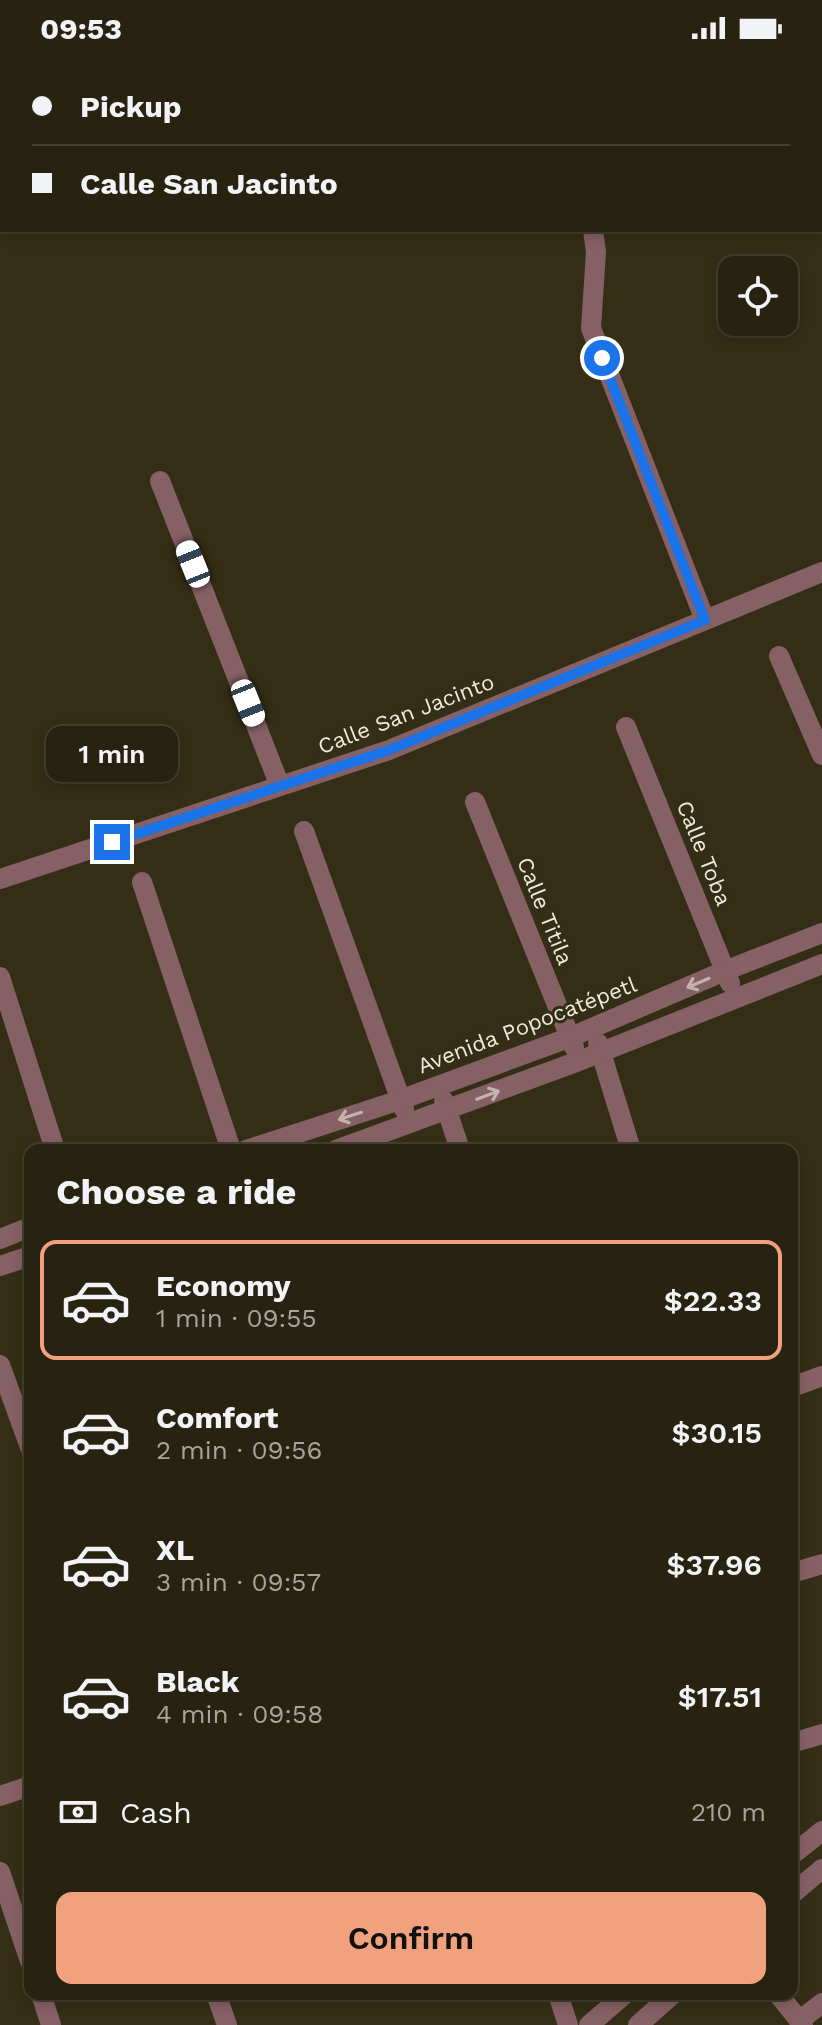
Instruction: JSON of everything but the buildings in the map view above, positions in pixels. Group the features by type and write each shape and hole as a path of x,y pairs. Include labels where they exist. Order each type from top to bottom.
{"street":[{"path":"593,232 596,252 591,328 705,620"},
{"path":"160,481 280,786"},
{"name":"Calle San Jacinto","path":"0,879 389,750 822,572"},
{"path":"779,656 822,755"},
{"name":"Calle Toba","path":"626,727 727,970 735,998"},
{"name":"Calle Titila","path":"475,802 579,1061"},
{"path":"304,831 410,1124"},
{"path":"142,882 229,1144"},
{"name":"Avenida Popocatépetl","path":"275,1144 571,1037 822,933"},
{"path":"353,1144 601,1053 822,964"},
{"path":"0,977 53,1144"},
{"path":"593,1028 629,1144"},
{"path":"438,1084 458,1144"},
{"path":"0,1239 24,1229"},
{"path":"0,1266 24,1258"},
{"path":"0,1365 24,1431"},
{"path":"798,1385 822,1376"},
{"path":"798,1571 822,1564"},
{"path":"798,1741 822,1734"},
{"path":"0,1796 24,1788"},
{"path":"798,1850 822,1831"},
{"path":"798,1889 822,1869"},
{"path":"0,1872 24,1943"},
{"path":"43,2000 51,2025"},
{"path":"218,2000 227,2025"},
{"path":"560,2000 568,2025"},
{"path":"589,2025 618,2000"},
{"path":"638,2025 666,2000"},
{"path":"783,2000 801,2023 822,2003"}],"route":[{"path":"112,842 389,750 705,620 602,358"}]}
